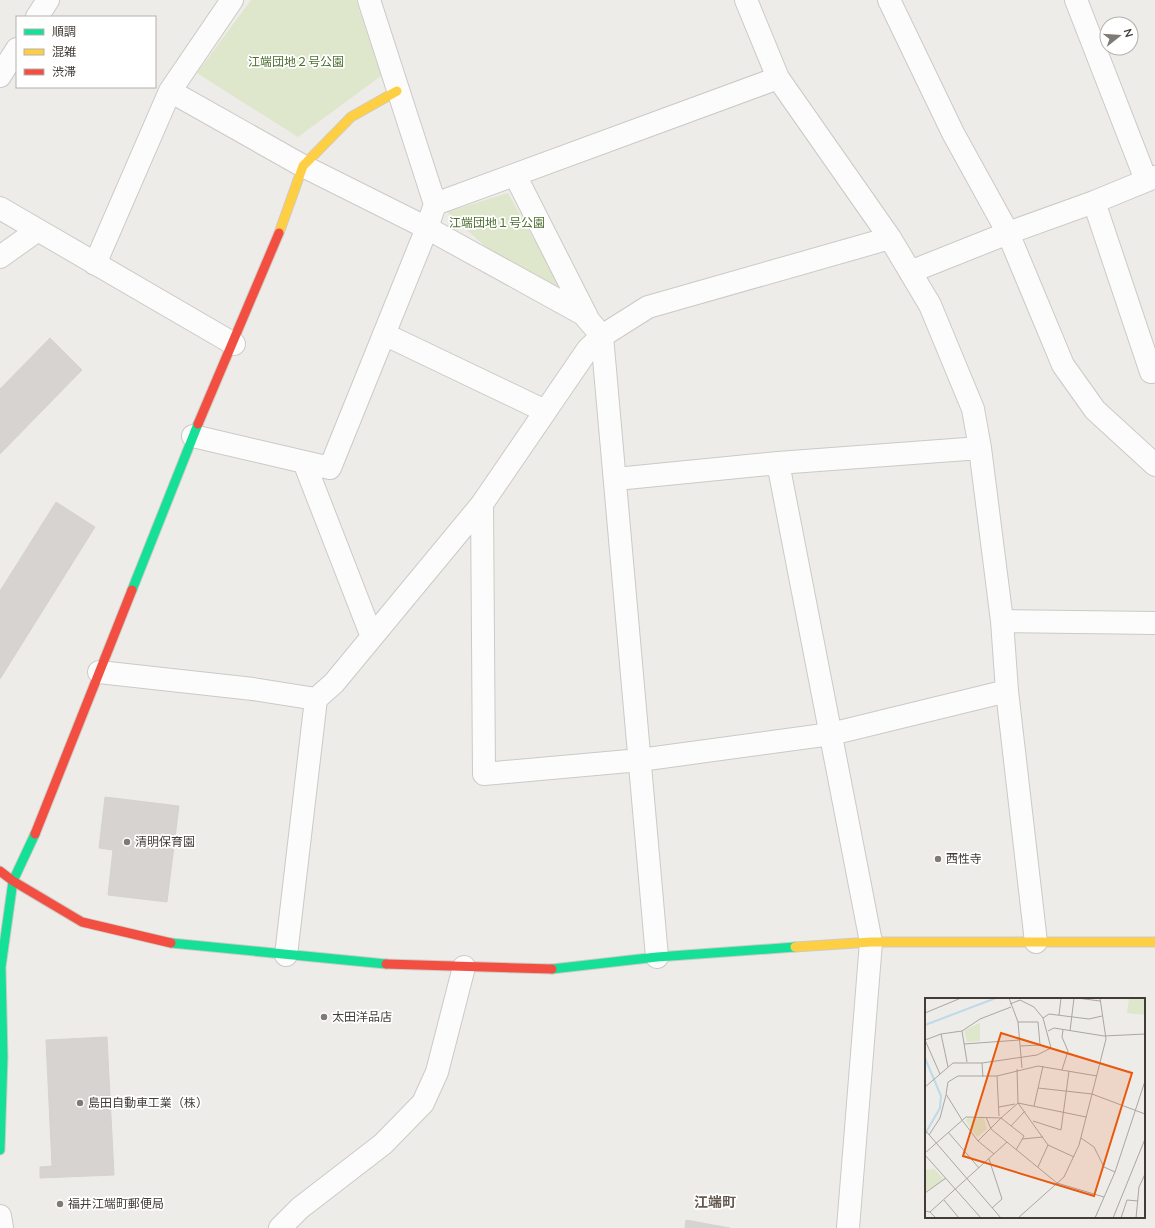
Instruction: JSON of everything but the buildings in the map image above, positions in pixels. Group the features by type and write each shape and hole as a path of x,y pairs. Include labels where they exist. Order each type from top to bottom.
{"street":[{"path":"38,16 48,0"},
{"path":"95,264 170,91 232,0"},
{"path":"193,436 330,468 427,228 435,204 369,0"},
{"path":"746,0 778,78 890,238 930,305 973,409 980,448 1002,621 1007,691 1036,942"},
{"path":"889,0 953,133 1008,233 1063,365 1095,410 1155,465"},
{"path":"910,272 1008,233 1094,202 1151,178 1076,0"},
{"path":"0,76 16,51"},
{"path":"435,204 515,176 778,78"},
{"path":"170,91 303,166 427,228 583,314 602,336 616,479 657,957"},
{"path":"0,1150 2,1057 1,967 13,881 38,827 193,436 234,344 271,255 303,166 351,117 398,92"},
{"path":"515,176 588,319"},
{"path":"1094,202 1151,372 1155,370"},
{"path":"0,208 234,344"},
{"path":"0,257 38,230"},
{"path":"286,955 316,699 334,683 482,504 588,349 602,336 648,307 890,238"},
{"path":"384,334 545,411"},
{"path":"616,479 778,463 980,448"},
{"path":"304,462 372,638"},
{"path":"778,463 871,942 848,1228"},
{"path":"482,504 484,774 640,760 831,734 1007,691"},
{"path":"1002,621 1155,623"},
{"path":"99,672 254,689 316,699"},
{"path":"0,871 13,881 82,922 166,942 395,965 551,969 657,957 871,942 1155,942"},
{"path":"280,1228 300,1208 383,1144 423,1103 437,1072 464,967"},
{"path":"0,1216 2,1228"}],"green space":[{"name":"江端団地２号公園","path":"251,0 356,0 381,76 298,137 197,73"},
{"name":"江端団地１号公園","path":"508,193 568,300 500,260 447,212"}],"traffic: fast":[{"path":"132,590 198,424"},
{"path":"0,1150 3,1057 1,967 13,881 35,834"},
{"path":"171,943 386,964"},
{"path":"552,969 657,957 795,947"}],"traffic: slow":[{"path":"279,233 303,166 351,117 397,91"},
{"path":"795,947 871,942 1155,942"}],"traffic: jam":[{"path":"198,424 279,233"},
{"path":"35,834 132,590"},
{"path":"0,871 13,881 82,922 171,943"},
{"path":"386,964 552,969"}],"place":[{"name":"清明保育園","path":"127,842"},
{"name":"西性寺","path":"938,859"},
{"name":"太田洋品店","path":"324,1017"},
{"name":"島田自動車工業（株）","path":"80,1103"},
{"name":"福井江端町郵便局","path":"60,1204"}],"district":[{"name":"江端町","path":"715,1202"}]}
